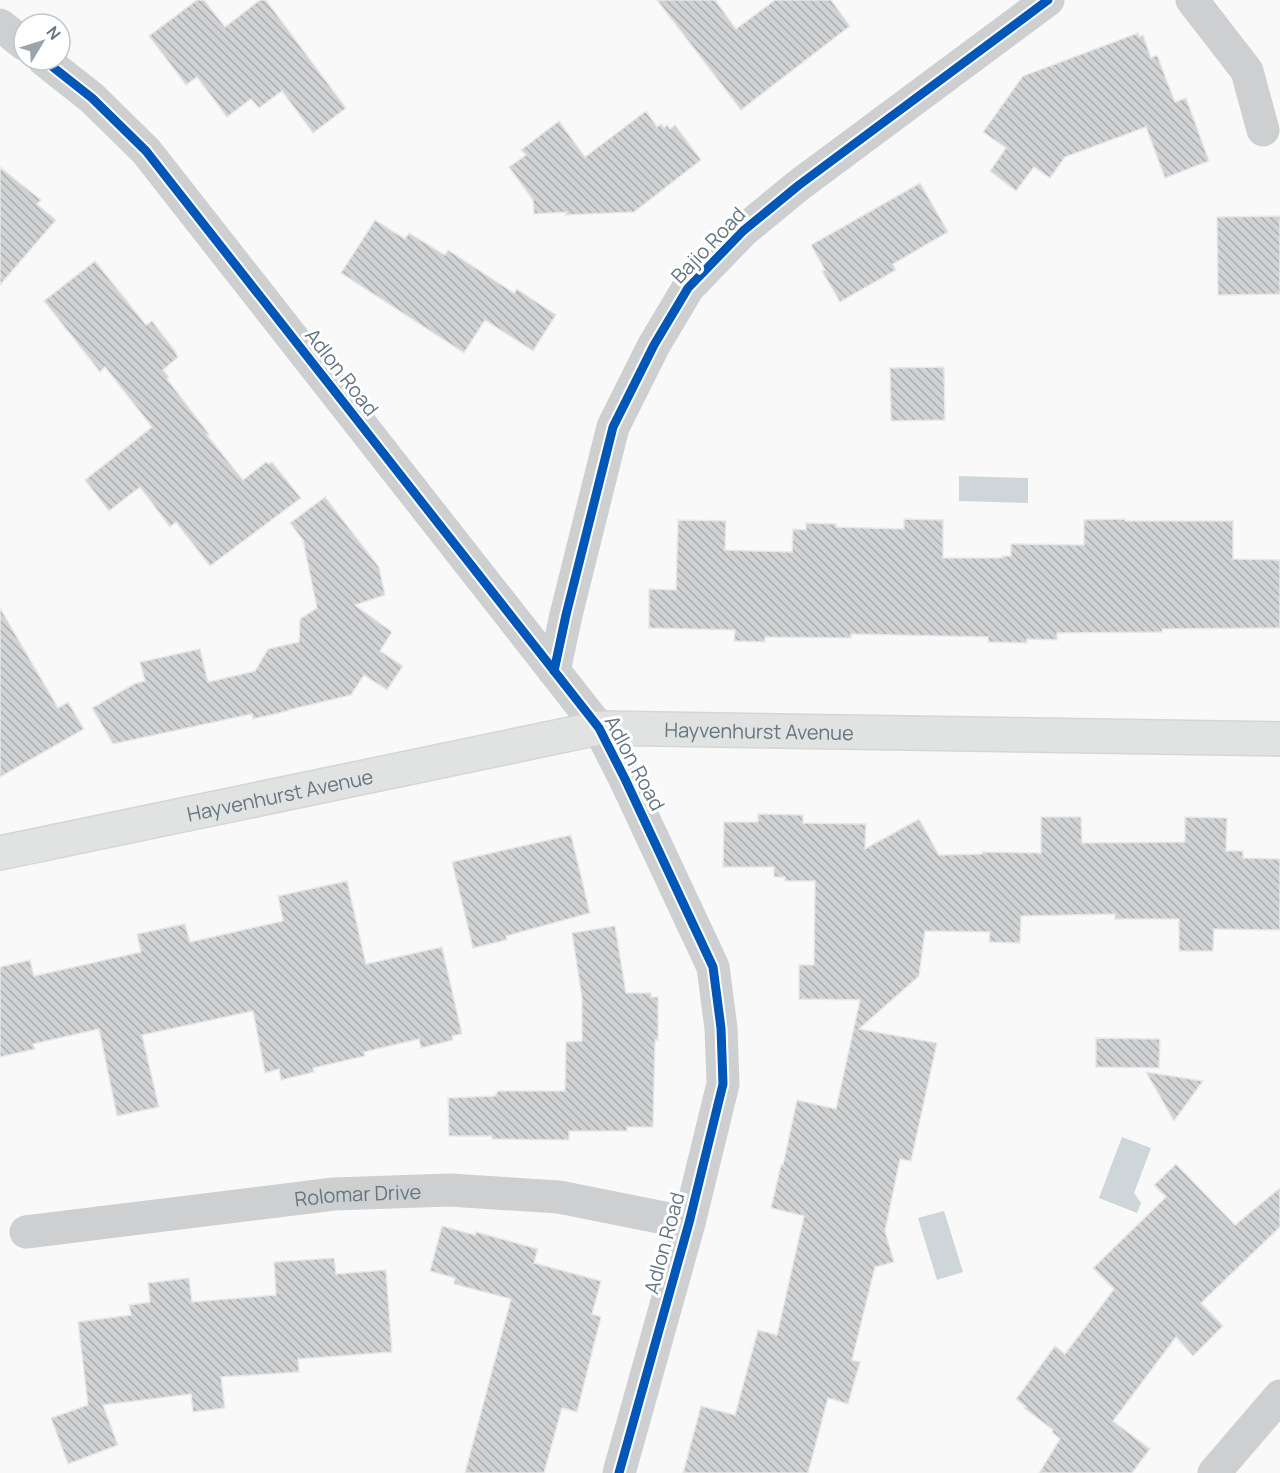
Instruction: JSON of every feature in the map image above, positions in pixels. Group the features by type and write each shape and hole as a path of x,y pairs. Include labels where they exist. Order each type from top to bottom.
{"main road":[{"name":"Hayvenhurst Avenue","path":"0,853 599,728 1280,739"}],"street":[{"name":"Bajio Road","path":"554,671 613,427 654,345 688,288 743,231 800,185 1048,0"},
{"path":"1192,0 1247,72 1263,130"},
{"path":"0,25 12,34"},
{"name":"Adlon Road","path":"59,72 92,98 146,151 599,728 714,967 721,1028 723,1084 689,1223 619,1473"},
{"name":"Rolomar Drive","path":"27,1232 334,1194 449,1190 558,1197 689,1223"},
{"path":"1214,1473 1280,1396"}],"shaded area":[{"path":"959,476 1028,478 1028,503 959,501"},
{"path":"1122,1137 1151,1148 1134,1193 1141,1203 1137,1213 1099,1198"},
{"path":"944,1211 963,1272 937,1280 918,1218"}],"building":[{"path":"197,0 204,0 225,27 260,0 266,0 346,108 313,133 282,91 259,108 251,99 227,117 197,77 186,85 149,36"},
{"path":"657,0 715,0 736,29 775,0 831,0 850,26 741,110"},
{"path":"1138,33 1139,37 1143,35 1151,58 1157,55 1175,102 1186,98 1209,161 1165,178 1146,127 1065,157 1050,178 1034,167 1016,191 990,171 1006,148 983,132 1023,76"},
{"path":"646,111 657,127 661,124 664,128 667,125 670,129 675,125 701,160 634,212 534,214 533,200 509,167 526,155 521,150 559,121 585,157"},
{"path":"0,167 41,200 37,204 56,220 0,285"},
{"path":"920,183 948,232 893,264 896,270 840,302 822,271 825,270 811,245"},
{"path":"1280,216 1280,294 1218,295 1217,217"},
{"path":"375,220 405,239 409,233 445,255 448,250 514,293 517,289 556,315 533,351 485,320 464,353 341,273"},
{"path":"95,261 146,325 152,321 176,352 178,357 163,370 169,377 167,379 243,480 266,462 269,464 272,462 301,498 210,566 176,522 170,527 140,487 109,511 85,480 152,427 105,367 100,372 44,301"},
{"path":"944,367 945,420 891,421 890,368"},
{"path":"325,497 379,567 385,595 355,605 392,632 380,651 403,666 387,690 364,675 351,695 253,719 252,714 113,744 92,708 134,684 145,681 140,662 200,649 208,682 255,671 268,649 299,642 300,619 317,608 303,540 290,523"},
{"path":"904,519 943,520 943,558 1002,558 1002,556 1011,556 1011,544 1084,545 1084,520 1233,521 1233,559 1280,560 1280,628 1057,633 1057,640 1027,639 1027,643 988,642 988,637 851,634 851,638 765,637 765,642 734,641 735,630 649,628 649,589 676,590 678,520 726,521 725,550 792,552 793,529 806,530 806,523 836,524 836,527 904,529"},
{"path":"0,608 58,708 68,702 84,729 0,777"},
{"path":"758,814 803,815 803,823 866,824 865,849 919,819 939,855 982,854 982,852 1041,853 1041,817 1081,817 1082,843 1185,842 1185,817 1227,818 1226,851 1243,851 1243,858 1280,859 1280,930 1214,929 1213,951 1179,951 1179,919 1115,919 1115,914 1021,916 1020,943 989,942 990,932 925,931 919,976 859,1029 937,1043 911,1161 900,1159 885,1231 894,1262 875,1267 852,1360 860,1362 848,1404 828,1398 808,1473 683,1473 701,1406 735,1415 758,1330 777,1335 804,1216 771,1208 797,1100 836,1109 860,1000 799,999 799,965 814,965 815,881 785,881 785,877 774,877 774,867 723,867 724,822 758,822"},
{"path":"571,835 590,913 506,936 507,940 473,948 452,862"},
{"path":"347,881 366,964 442,947 462,1034 452,1036 453,1040 421,1048 419,1039 364,1052 365,1056 313,1068 314,1072 281,1080 279,1069 265,1073 253,1011 142,1035 159,1107 117,1116 99,1029 33,1044 35,1049 0,1057 0,967 30,960 34,976 141,952 137,934 185,924 190,942 283,921 278,896"},
{"path":"615,926 626,993 651,993 651,997 658,997 653,1127 627,1127 627,1131 569,1131 569,1140 449,1136 448,1098 495,1096 498,1091 565,1091 566,1042 582,1041 582,998 572,933"},
{"path":"1096,1038 1160,1039 1159,1068 1096,1067"},
{"path":"1146,1072 1203,1081 1174,1121"},
{"path":"1176,1164 1235,1225 1280,1188 1280,1227 1201,1303 1223,1326 1193,1356 1176,1337 1113,1421 1150,1449 1132,1473 1039,1473 1060,1439 1052,1432 1053,1430 1016,1399 1055,1346 1065,1354 1114,1289 1093,1268 1166,1197 1154,1185"},
{"path":"442,1226 475,1235 476,1232 538,1249 534,1263 601,1281 592,1314 601,1317 577,1412 562,1408 544,1473 465,1473 511,1299 454,1284 455,1278 430,1271"},
{"path":"334,1258 336,1274 386,1270 392,1352 298,1359 299,1372 221,1377 225,1408 193,1412 191,1394 103,1405 118,1445 68,1464 51,1418 88,1405 78,1322 131,1315 129,1305 150,1302 148,1283 189,1278 192,1302 276,1295 274,1262"}],"cycle path":[{"path":"554,671 613,427 654,345 688,288 743,231 799,185 1048,0"},
{"path":"59,72 92,98 146,151 599,728 713,967 721,1028 723,1084 689,1223 619,1473"}]}
